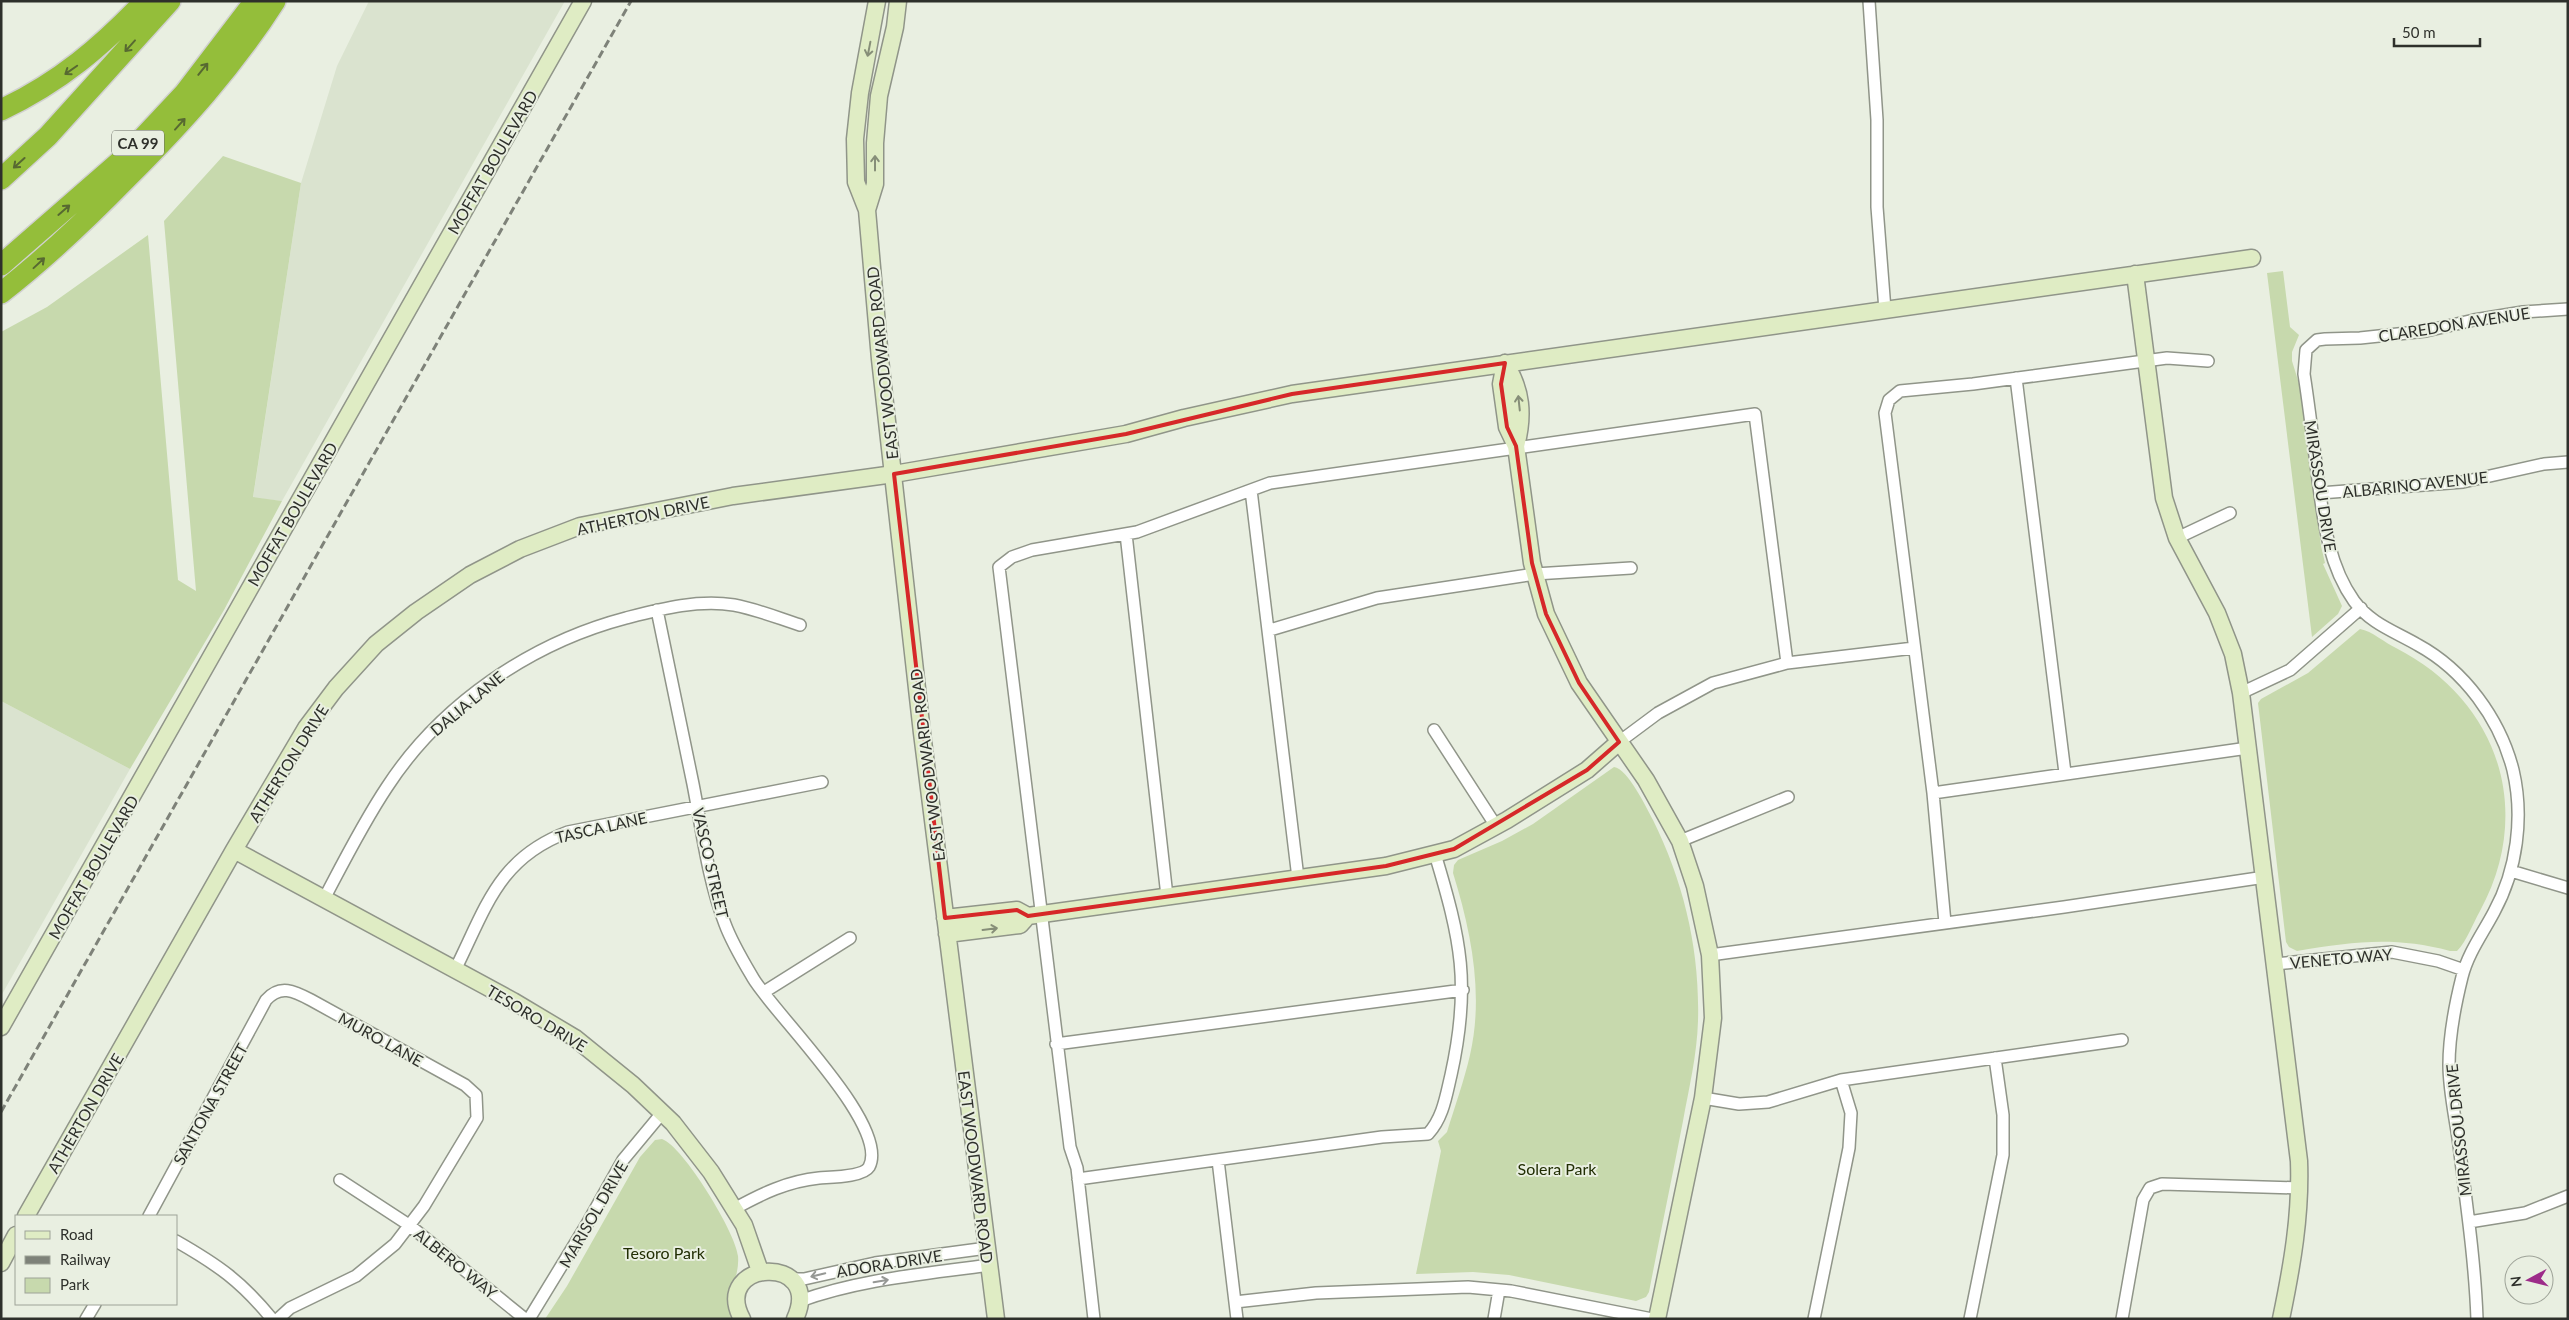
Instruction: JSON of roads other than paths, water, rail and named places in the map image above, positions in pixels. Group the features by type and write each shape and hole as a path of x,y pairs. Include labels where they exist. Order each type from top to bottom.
{"highway":[{"path":"1,110 37,92 75,67 113,34 145,1"},
{"path":"1,179 48,136 170,1"},
{"name":"CA 99","path":"1,265 125,157 184,94 256,1"},
{"path":"1,293 35,267 181,124 235,58 275,1"}],"street":[{"name":"MOFFAT BOULEVARD","path":"1,1028 583,1"},
{"name":"EAST WOODWARD ROAD","path":"876,1 860,93 855,140 856,182 866,210 946,926 996,1319"},
{"name":"EAST WOODWARD ROAD","path":"866,210 875,184 874,143 879,96 895,27 898,1"},
{"path":"1869,1 1877,120 1876,207 1885,310"},
{"name":"ATHERTON DRIVE","path":"27,1215 234,850 306,728 336,688 376,644 416,612 470,575 520,550 580,526 733,496 894,474 1126,434 1184,418 1292,394 2252,258"},
{"path":"2135,274 2164,498 2178,538 2217,614 2232,654 2241,693 2299,1161 2300,1188 2293,1259 2281,1319"},
{"name":"CLAREDON AVENUE","path":"2312,345 2325,339 2360,338 2426,331 2523,312 2568,309"},
{"name":"MIRASSOU DRIVE","path":"2312,345 2306,350 2304,374 2324,527 2334,561 2346,587 2361,608 2382,627 2417,644 2435,656 2454,673 2486,708 2507,750 2513,772 2518,823 2511,870 2495,910 2464,970 2453,1020 2449,1065 2476,1280 2477,1319"},
{"path":"1945,923 1933,793 1885,413 1890,400 1900,391 2167,358 2208,361"},
{"path":"1505,363 1517,381 1522,425 1516,446 1535,574 1546,614 1578,683 1646,780 1680,841 1695,886 1710,955 1713,1018 1704,1098 1657,1319"},
{"path":"2016,378 2065,773"},
{"path":"1094,1319 1078,1179 1070,1146 1056,1044 1034,915 999,567 1012,557 1032,550 1137,532 1270,483 1516,446 1755,414 1786,663"},
{"name":"ALBARINO AVENUE","path":"2320,493 2463,482 2544,464 2568,462"},
{"path":"1251,490 1270,630 1298,878"},
{"path":"2178,538 2230,513"},
{"path":"1126,534 1167,896"},
{"path":"1270,630 1377,598 1535,574 1632,568"},
{"name":"DALIA LANE","path":"324,899 360,830 388,785 425,738 456,709 513,666 554,643 600,625 657,610 689,604 734,605 800,624"},
{"path":"2241,693 2290,670 2361,608"},
{"name":"VASCO STREET","path":"657,610 711,873 725,925 754,980 817,1056 864,1125 871,1144 870,1165 866,1170 850,1176 812,1179 767,1191 734,1209"},
{"path":"946,926 1020,925 1034,915 1386,866 1454,849 1496,826 1586,770 1618,742 1658,712 1713,683 1786,663 1914,648"},
{"path":"1434,730 1496,826"},
{"path":"1933,793 2248,748"},
{"name":"TASCA LANE","path":"455,970 493,892 508,870 527,853 547,840 568,832 822,782"},
{"path":"1680,841 1788,797"},
{"name":"TESORO DRIVE","path":"234,850 455,970 575,1038 633,1085 662,1113 712,1172 744,1225 760,1271"},
{"path":"1078,1179 1382,1137 1428,1134 1438,1123 1447,1092 1459,1039 1463,990 1455,922 1435,854"},
{"path":"2511,870 2568,888"},
{"path":"1710,955 2265,877"},
{"path":"764,992 850,938"},
{"name":"VENETO WAY","path":"2275,964 2392,952 2438,960 2464,970"},
{"name":"MURO LANE","path":"271,994 287,989 311,1000 465,1085 476,1095 477,1118 424,1206 409,1225"},
{"path":"1056,1044 1463,990"},
{"name":"SANTONA STREET","path":"150,1215 271,994"},
{"path":"1704,1098 1739,1104 1768,1102 1841,1080 2122,1040"},
{"path":"1970,1319 2003,1155 2003,1115 1995,1058"},
{"path":"1814,1319 1849,1148 1851,1113 1841,1080"},
{"name":"MARISOL DRIVE","path":"529,1319 587,1224 623,1160 662,1113"},
{"path":"1218,1160 1237,1319"},
{"name":"ALBERO WAY","path":"340,1180 409,1225 525,1319"},
{"path":"2122,1319 2143,1200 2150,1188 2162,1184 2300,1188"},
{"path":"2469,1222 2525,1213 2568,1196"},
{"path":"278,1319 290,1308 356,1276 395,1244 409,1225"},
{"path":"1,1263 15,1237"},
{"path":"178,1242 232,1275 252,1294 272,1319"},
{"name":"ADORA DRIVE","path":"791,1279 804,1279 875,1263 987,1248"},
{"name":"ADORA DRIVE","path":"800,1301 818,1294 880,1281 989,1265"},
{"path":"742,1319 737,1302 738,1292 747,1279 760,1271 776,1271 791,1279 799,1293 800,1301 795,1319"},
{"path":"1235,1302 1316,1293 1468,1287 1499,1290 1652,1319"},
{"path":"1494,1319 1499,1290"},
{"path":"86,1319 95,1305"}],"railway":[{"path":"1,1112 631,1"}],"park label":[{"name":"Solera Park","path":"1557,1168"},
{"name":"Tesoro Park","path":"664,1252"}]}
